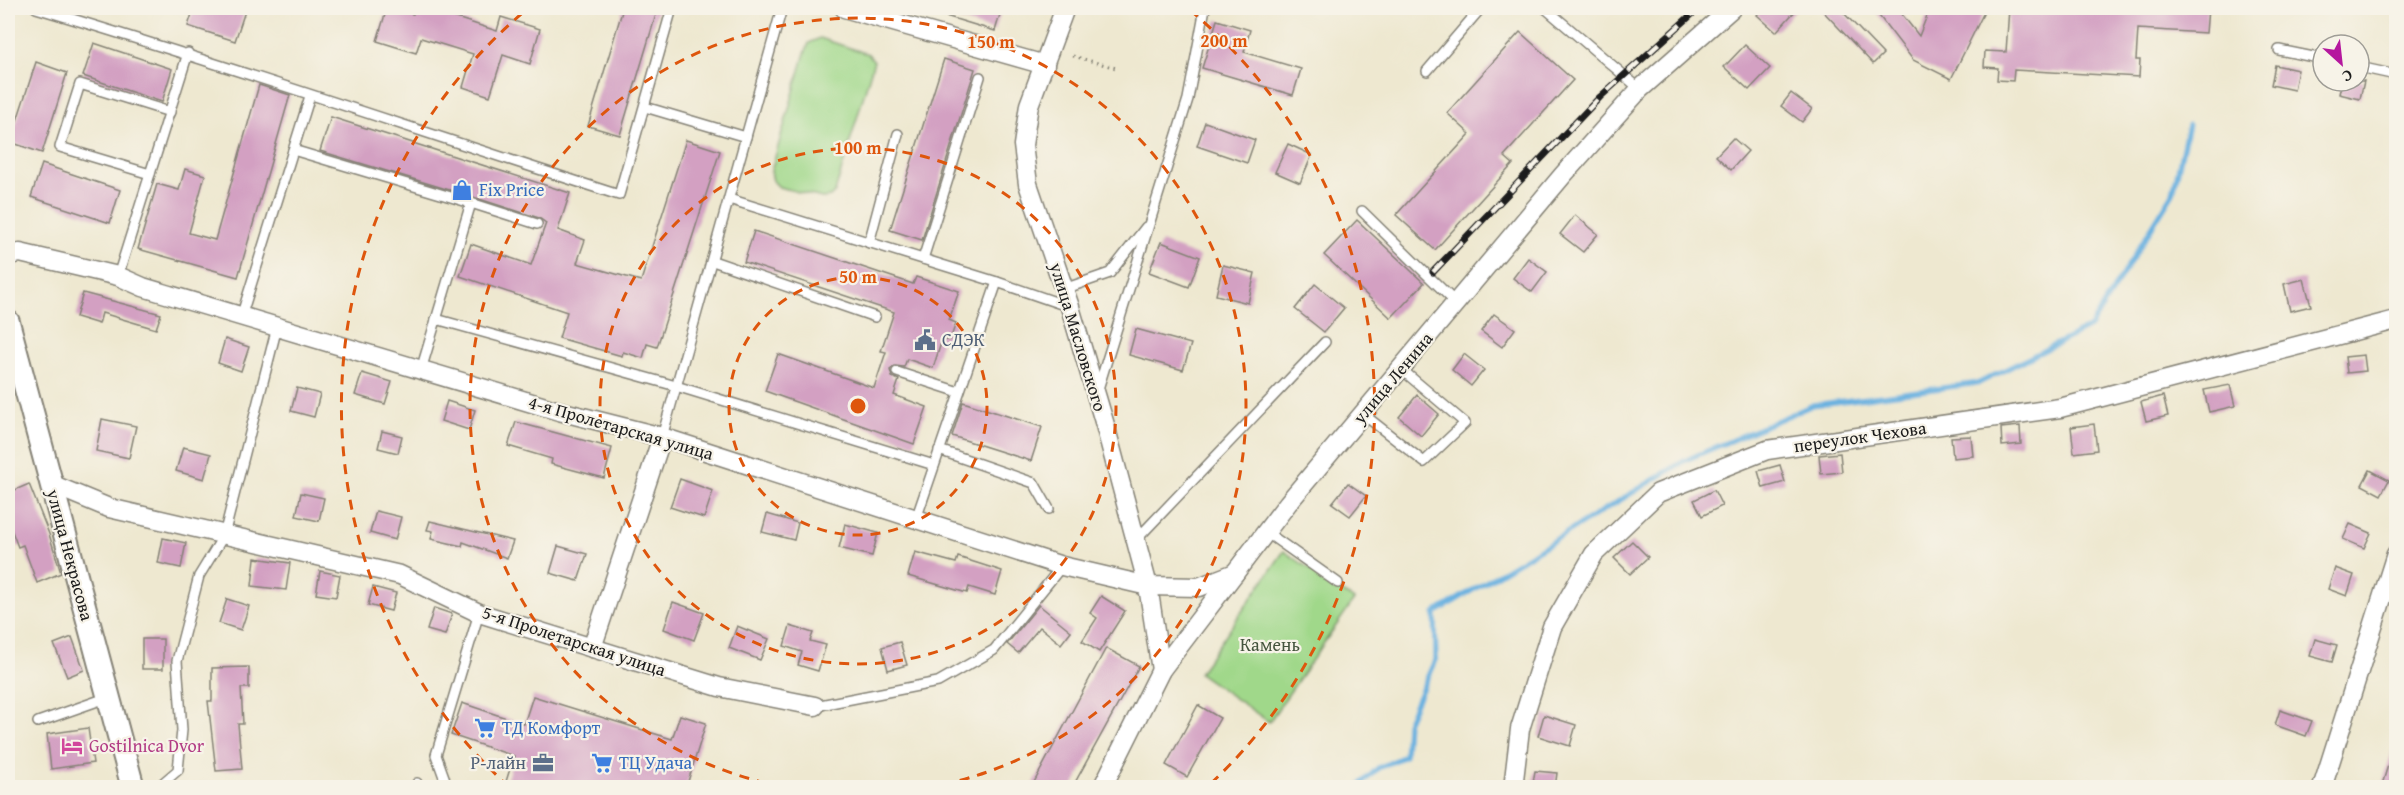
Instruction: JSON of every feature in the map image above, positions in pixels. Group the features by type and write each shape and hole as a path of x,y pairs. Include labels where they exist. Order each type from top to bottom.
{"street":[{"path":"844,8 1045,64"},
{"name":"улица Масловского","path":"1065,8 1029,105 1023,145 1028,184 1070,307 1096,394 1148,586 1161,670"},
{"name":"улица Ленина","path":"1102,788 1161,670 1266,532 1563,175 1640,89 1732,8"},
{"name":"4-я Пролетарская улица","path":"8,255 20,253 118,276 143,287 241,317 559,411 662,437 1062,566 1148,586 1199,587 1235,573"},
{"name":"переулок Чехова","path":"1514,788 1520,729 1551,627 1593,554 1658,493 1767,450 2060,408 2397,320"},
{"name":"улица Некрасова","path":"8,322 133,788"},
{"path":"592,648 662,437"},
{"name":"5-я Пролетарская улица","path":"51,484 109,508 400,575 479,613 718,687 815,706"},
{"path":"2322,788 2397,554"}],"lane":[{"path":"36,8 188,53 310,96 619,195 672,8"},
{"path":"662,437 782,8"},
{"path":"1096,394 1188,99 1205,8"},
{"path":"1427,71 1481,8"},
{"path":"1545,8 1640,89"},
{"path":"2279,50 2311,57"},
{"path":"118,276 188,53"},
{"path":"2371,70 2397,75"},
{"path":"922,259 980,77"},
{"path":"150,174 60,147 80,84 170,112"},
{"path":"241,317 310,96"},
{"path":"645,107 746,137"},
{"path":"869,243 898,134"},
{"path":"293,150 537,224"},
{"path":"729,199 1070,307"},
{"path":"421,370 471,203"},
{"path":"1362,211 1456,303"},
{"path":"1064,289 1110,273 1149,223"},
{"path":"713,261 875,316"},
{"path":"916,519 997,282"},
{"path":"436,319 676,386 934,465"},
{"path":"157,788 178,770 182,730 177,661 199,576 224,535 277,327"},
{"path":"1135,541 1325,342"},
{"path":"1363,414 1424,462 1465,423 1401,369"},
{"path":"897,372 959,393"},
{"path":"939,450 1034,483 1049,509"},
{"path":"1266,532 1338,584"},
{"name":"5-я Пролетарская улица","path":"815,706 938,682 994,650 1062,566"},
{"path":"448,788 436,755 479,613"},
{"path":"38,722 109,697"}],"path":[{"path":"1073,56 1116,68"}],"green space":[{"path":"820,38 868,54 874,61 835,192 830,197 822,198 779,187 773,181 771,171 805,53 809,43"},
{"name":"Камень","path":"1284,551 1354,600 1269,722 1199,673"}],"building":[{"path":"194,8 246,8 235,41 188,26"},
{"path":"387,8 413,14 415,8 446,8 444,14 497,31 501,17 540,29 530,64 503,55 490,96 463,87 473,54 421,38 416,53 377,41"},
{"path":"623,8 658,8 620,135 588,126"},
{"path":"930,8 1002,8 995,31 929,11"},
{"path":"1763,8 1798,8 1776,32 1757,15"},
{"path":"1820,8 1839,8 1883,54 1873,64"},
{"path":"1873,8 1897,8 1919,36 1930,8 1986,8 1951,79 1913,60"},
{"path":"2009,8 2130,8 2185,11 2185,8 2208,8 2206,33 2138,29 2136,60 2140,60 2139,77 2014,70 2013,81 1997,80 1998,68 1984,67 1985,51 2006,52"},
{"path":"1217,20 1250,30 1244,52 1301,69 1293,95 1202,68"},
{"path":"1520,32 1573,80 1504,156 1513,164 1435,250 1396,215 1470,134 1447,113"},
{"path":"94,43 172,69 162,102 83,76"},
{"path":"1745,45 1770,68 1749,90 1724,67"},
{"path":"944,59 975,69 922,240 890,230"},
{"path":"36,62 67,73 42,153 10,142"},
{"path":"2275,65 2298,70 2294,90 2271,85"},
{"path":"259,85 290,95 238,277 138,249 157,184 179,190 185,169 205,175 189,233 215,240"},
{"path":"1791,93 1812,109 1802,122 1781,106"},
{"path":"2339,93 2361,93 2360,99"},
{"path":"331,117 570,193 558,230 585,240 577,263 641,281 686,140 720,151 657,347 647,344 643,358 623,352 622,356 559,338 567,312 460,276 471,244 531,265 546,223 539,218 320,151"},
{"path":"1205,122 1255,140 1247,163 1197,146"},
{"path":"1733,138 1748,151 1731,170 1716,156"},
{"path":"1288,144 1312,155 1300,183 1275,172"},
{"path":"42,164 120,190 110,223 31,197"},
{"path":"1575,215 1598,234 1583,252 1560,234"},
{"path":"1357,220 1424,283 1391,318 1324,255"},
{"path":"754,231 913,284 916,277 959,291 949,320 956,323 950,340 942,340 933,368 907,359 904,367 895,366 890,370 892,377 899,380 894,395 927,407 914,444 765,391 778,354 874,388 886,352 881,351 894,312 744,262"},
{"path":"1161,242 1200,257 1189,287 1149,272"},
{"path":"1528,258 1547,272 1532,292 1513,278"},
{"path":"1223,265 1255,273 1248,303 1216,295"},
{"path":"2304,279 2311,306 2290,311 2284,284"},
{"path":"1315,284 1344,308 1324,332 1295,309"},
{"path":"83,293 161,314 156,329 102,313 99,324 76,317"},
{"path":"1494,314 1515,329 1502,347 1481,331"},
{"path":"1136,329 1191,344 1183,370 1129,355"},
{"path":"225,339 249,347 241,371 218,363"},
{"path":"1464,354 1484,370 1471,386 1452,370"},
{"path":"2364,355 2366,371 2347,373 2345,357"},
{"path":"362,373 392,382 385,404 355,395"},
{"path":"2230,385 2235,406 2209,412 2204,390"},
{"path":"297,388 320,394 314,417 291,411"},
{"path":"1417,395 1439,414 1421,436 1399,417"},
{"path":"2163,396 2168,416 2146,421 2141,402"},
{"path":"447,401 475,410 469,430 441,421"},
{"path":"963,402 1042,427 1031,461 952,436"},
{"path":"102,419 136,426 129,458 96,451"},
{"path":"516,422 612,448 604,478 551,464 552,459 508,446"},
{"path":"2094,424 2097,450 2074,453 2071,427"},
{"path":"2020,426 2021,444 2002,446 2001,428"},
{"path":"382,431 402,436 398,453 378,448"},
{"path":"1971,436 1973,456 1953,458 1951,437"},
{"path":"183,447 211,454 204,479 176,471"},
{"path":"1840,453 1842,472 1821,474 1819,455"},
{"path":"1780,465 1785,482 1763,488 1758,471"},
{"path":"2370,470 2389,480 2381,495 2362,485"},
{"path":"680,479 713,491 704,518 670,507"},
{"path":"1348,483 1366,496 1350,516 1332,503"},
{"path":"29,484 49,534 61,573 37,583 23,545 18,547 8,521 8,493"},
{"path":"1714,490 1722,506 1702,516 1694,500"},
{"path":"301,493 324,498 319,521 296,516"},
{"path":"376,511 401,517 395,540 370,533"},
{"path":"767,514 798,523 794,540 762,532"},
{"path":"430,521 513,541 507,558 463,542 462,546 431,539 433,531 427,530"},
{"path":"845,524 878,533 872,556 839,548"},
{"path":"2350,524 2371,533 2364,548 2343,539"},
{"path":"163,538 186,543 181,568 158,563"},
{"path":"1632,541 1648,557 1630,574 1614,558"},
{"path":"558,546 587,554 578,581 550,573"},
{"path":"915,552 956,563 958,557 1002,571 995,595 969,587 967,593 908,576"},
{"path":"255,558 290,563 286,590 252,586"},
{"path":"2335,568 2354,575 2347,596 2328,589"},
{"path":"320,571 340,575 336,597 316,594"},
{"path":"373,587 396,593 391,611 368,605"},
{"path":"1101,596 1125,611 1099,652 1082,641 1097,618 1090,613"},
{"path":"227,599 249,606 241,630 219,623"},
{"path":"673,602 704,613 694,640 664,629"},
{"path":"1039,605 1071,631 1061,644 1040,627 1018,653 1007,644"},
{"path":"434,608 452,614 445,635 427,630"},
{"path":"737,626 769,639 760,660 729,648"},
{"path":"790,626 813,633 810,641 826,645 818,671 798,665 802,652 784,646"},
{"path":"72,637 84,670 67,677 54,644"},
{"path":"142,639 163,639 163,669 142,669"},
{"path":"2315,639 2337,645 2332,662 2310,656"},
{"path":"900,642 907,665 888,670 882,647"},
{"path":"1106,648 1139,666 1072,788 1031,788"},
{"path":"249,667 249,688 241,688 243,724 238,724 242,769 216,771 208,701 212,701 212,668"},
{"name":"ТЦ Удача","path":"533,696 672,739 680,715 706,723 686,788 504,788 514,756 451,735 462,703 524,724"},
{"path":"1198,705 1220,718 1187,777 1166,765"},
{"path":"2280,710 2312,721 2306,736 2275,725"},
{"path":"1544,715 1576,725 1570,746 1538,736"},
{"path":"88,728 93,763 51,769 47,734"},
{"path":"2393,749 2397,749 2397,788 2381,788"},
{"path":"1535,771 1557,773 1555,788 1532,788"}],"waterway":[{"path":"1357,788 1378,768 1405,756 1407,723 1436,658 1435,613 1686,460 1813,405 1979,383 2090,327 2173,193 2188,125"}],"railway":[{"path":"1433,272 1600,97 1699,8"}],"place":[{"name":"Fix Price","path":"462,190"},
{"name":"СДЭК","path":"925,340"},
{"name":"ТД Комфорт","path":"485,728"},
{"name":"Gostilnica Dvor","path":"72,746"},
{"name":"Р-лайн","path":"543,763"},
{"name":"ТЦ Удача","path":"602,763"}]}
